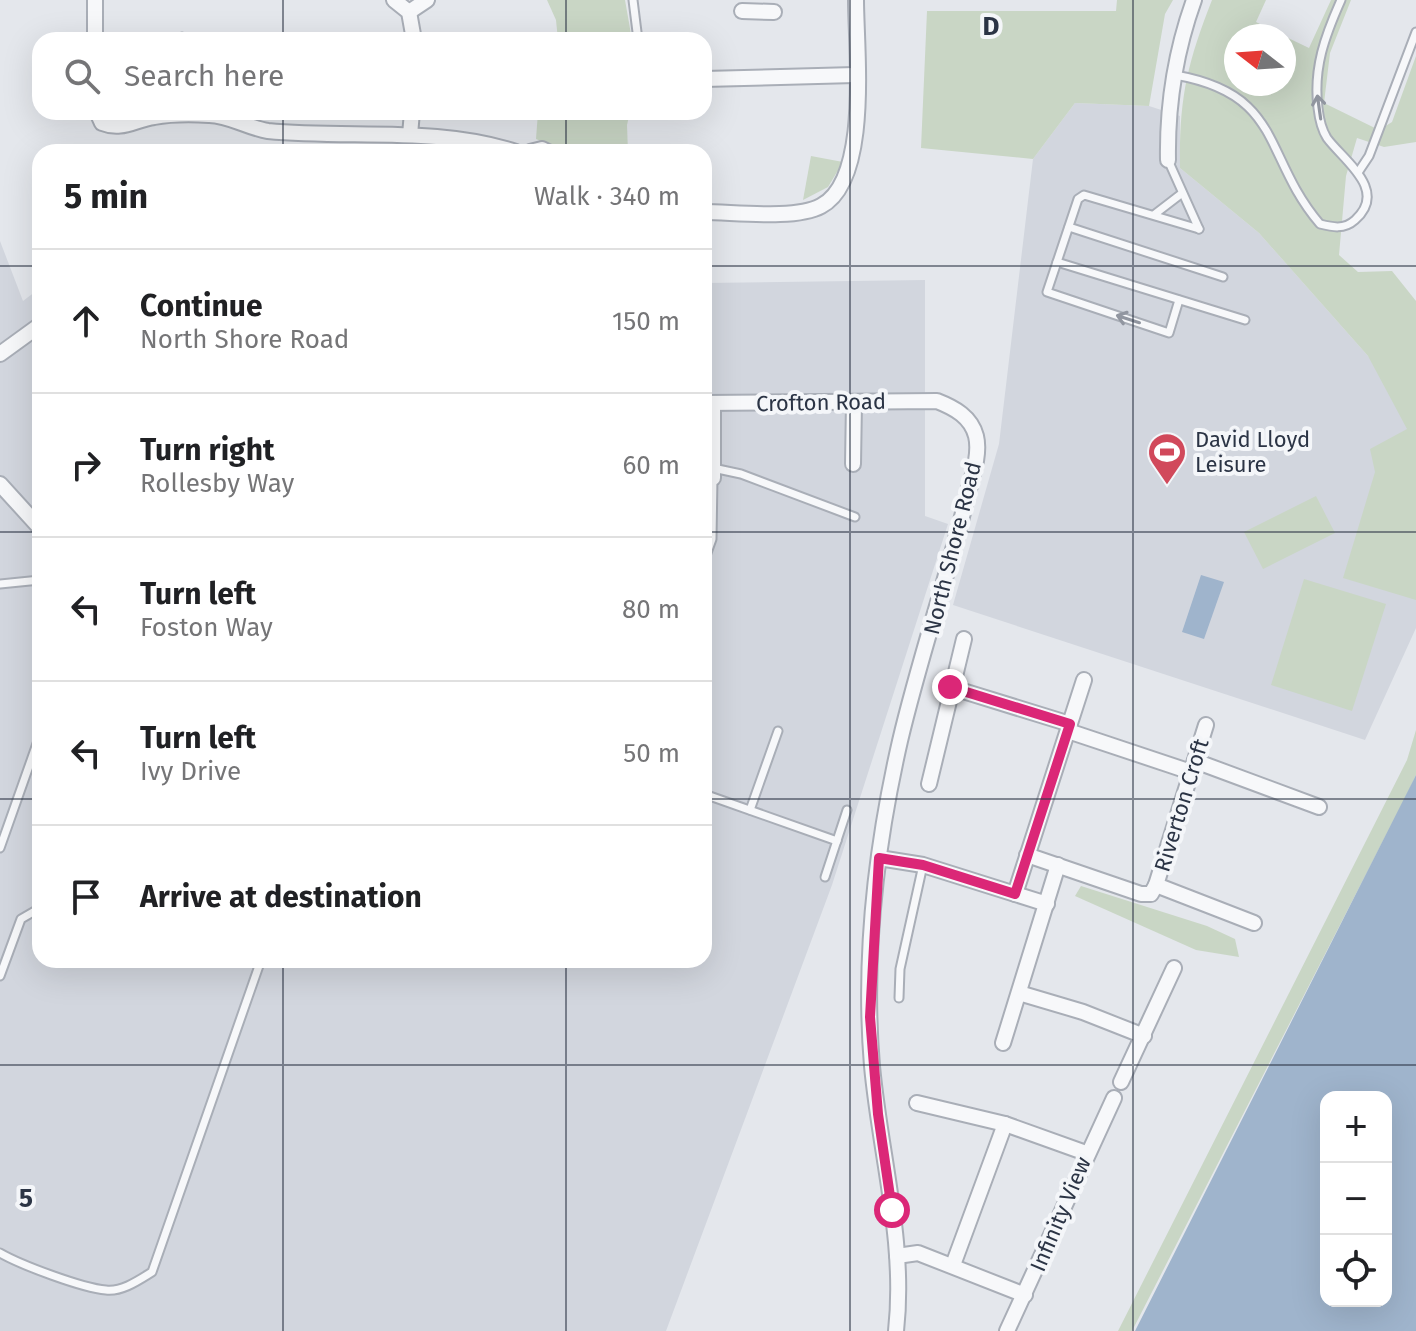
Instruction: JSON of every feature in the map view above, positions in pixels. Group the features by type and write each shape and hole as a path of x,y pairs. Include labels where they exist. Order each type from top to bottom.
{"street":[{"path":"95,0 95,32"},
{"path":"394,0 409,12 413,32"},
{"path":"409,12 427,0"},
{"path":"712,212 798,212 821,206 837,193 848,167 857,129 856,0"},
{"path":"1168,160 1167,119 1173,74 1180,37 1194,0"},
{"path":"750,8 774,12"},
{"path":"712,79 855,75"},
{"path":"101,120 102,123 122,127 144,120"},
{"path":"232,120 265,130 340,137 410,135 485,144"},
{"path":"410,135 411,120"},
{"path":"0,354 32,331"},
{"name":"Crofton Road","path":"712,403 937,401"},
{"name":"North Shore Road","path":"896,1331 897,1256 871,1033 870,975 879,858 889,790 904,722 976,459 977,438 969,421 955,408 937,401"},
{"path":"853,464 854,402"},
{"path":"712,459 713,473"},
{"path":"0,484 32,519"},
{"path":"929,784 964,639"},
{"path":"1015,894 1084,680"},
{"path":"950,687 1319,807"},
{"name":"Riverton Croft","path":"1156,885 1206,725"},
{"path":"1027,855 1141,894 1151,894 1156,885 1254,923"},
{"path":"879,858 923,865 1047,904"},
{"path":"1003,1043 1058,865"},
{"path":"1121,1082 1174,968"},
{"path":"1019,993 1083,1012 1144,1036"},
{"name":"Infinity View","path":"1007,1331 1086,1153 1114,1098"},
{"path":"917,1103 1005,1124 1086,1153"},
{"path":"953,1265 1005,1124"},
{"path":"897,1256 918,1253 1025,1295"}],"lane":[{"path":"633,0 637,32"},
{"path":"1173,74 1202,80 1249,105 1266,125 1294,184 1320,224 1336,228 1359,218 1364,207 1366,187 1359,171 1325,136 1318,112 1316,80 1324,40 1341,0"},
{"path":"1359,171 1369,156 1416,32"},
{"path":"1168,160 1199,229 1084,195 1078,199 1047,292 1169,333 1179,300"},
{"path":"1155,214 1181,194"},
{"path":"1069,227 1223,277"},
{"path":"1057,262 1245,320"},
{"path":"712,539 713,473 741,474 855,517"},
{"path":"0,584 32,581"},
{"path":"750,810 778,731"},
{"path":"0,848 32,758"},
{"path":"712,797 837,841"},
{"path":"825,877 847,810"},
{"path":"899,998 900,969 923,865"},
{"path":"0,976 21,919 32,913"},
{"path":"0,1253 14,1261 108,1291 132,1284 152,1272 258,968"}],"shaded area":[{"path":"1075,103 1149,106 1180,116 1180,168 1259,233 1368,356 1416,398 1416,628 1365,740 953,605 999,444 1033,159"},
{"path":"0,241 23,301 32,294 32,968 712,968 712,283 925,280 925,516 948,524 832,885 666,1331 0,1331"}],"green space":[{"path":"547,0 625,0 631,32 557,32 556,20"},
{"path":"1117,0 1173,0 1165,14 1149,106 1075,103 1033,159 921,148 927,11 1116,11"},
{"path":"1212,0 1266,0 1256,22 1260,24 1224,24 1224,96 1296,96 1296,42 1309,48 1331,0 1351,0 1330,53 1324,103 1379,130 1392,122 1416,56 1416,142 1384,147 1357,138 1346,176 1339,255 1358,272 1392,271 1416,301 1416,600 1343,578 1375,472 1370,449 1407,429 1368,356 1259,233 1180,168 1183,101 1196,43"},
{"path":"537,120 628,120 628,144 548,144 536,139"},
{"path":"811,156 843,162 828,187 803,200"},
{"path":"1316,496 1335,533 1263,569 1244,532"},
{"path":"1304,579 1386,604 1352,711 1271,685"},
{"path":"1416,730 1416,775 1406,796 1132,1331 1118,1331 1407,760"},
{"path":"1081,886 1207,926 1235,939 1239,957 1196,950 1075,896"}],"water":[{"path":"1201,575 1224,582 1204,639 1182,632"},
{"path":"1416,775 1416,1331 1135,1331"}],"place":[{"name":"David Lloyd Leisure","path":"1167,486"}],"route":[{"path":"892,1210 872,1065 870,1017 879,858 923,865 1015,894 1070,724 950,687"}]}
